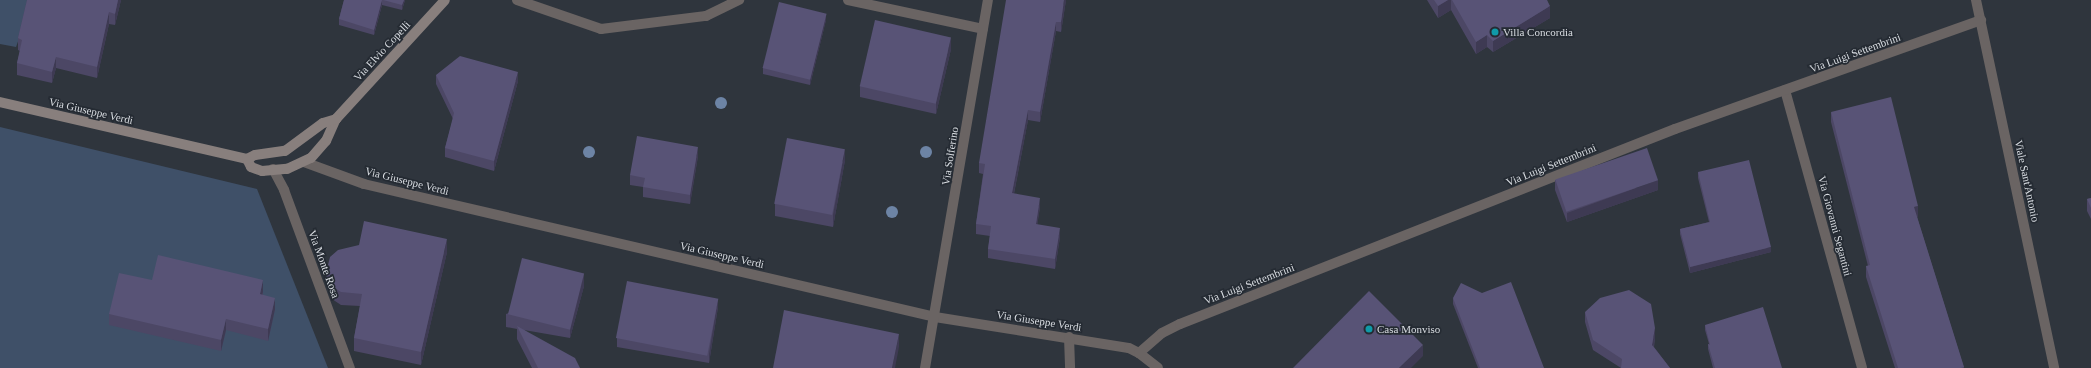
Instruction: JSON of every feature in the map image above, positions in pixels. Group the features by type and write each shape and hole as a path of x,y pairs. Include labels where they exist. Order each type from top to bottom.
{"main road":[{"name":"Via Elvio Copelli","path":"336,119 324,123 285,151 254,155 247,159 251,167 262,171 287,169 304,162 326,141 336,119 445,0"},
{"name":"Via Giuseppe Verdi","path":"0,102 247,159"}],"street":[{"path":"517,0 601,29 706,16 739,0"},
{"path":"848,0 983,29"},
{"name":"Via Solferino","path":"925,368 936,317 988,0"},
{"name":"Viale Sant'Antonio","path":"1976,0 2054,368"},
{"name":"Via Luigi Settembrini","path":"1139,352 1162,333 1180,324 1675,129 1981,20"},
{"name":"Via Giovanni Segantini","path":"1785,90 1862,368"},
{"name":"Via Giuseppe Verdi","path":"304,162 364,184 936,317 1069,337 1139,352"},
{"name":"Via Monte Rosa","path":"273,169 284,190 350,368"},
{"path":"1069,337 1070,368"},
{"path":"1139,352 1158,368"}],"shaded area":[{"path":"0,0 33,0 16,47 0,44"},
{"path":"0,127 257,189 328,368 0,368"}],"building":[{"path":"27,0 118,0 115,14 109,12 97,67 56,57 52,72 17,63 22,40 18,38"},
{"path":"344,0 382,0 374,30 339,19"},
{"path":"383,0 404,0 402,5"},
{"path":"1006,0 1064,0 1061,22 1056,22 1040,112 1028,110 1012,193 1040,198 1036,224 1060,228 1055,259 988,249 991,226 976,224 985,164 979,163"},
{"path":"1434,0 1448,0 1438,6"},
{"name":"Villa Concordia","path":"1452,0 1547,0 1550,6 1493,41 1487,35 1476,42"},
{"path":"779,2 827,14 810,80 763,68"},
{"path":"875,20 951,38 936,104 860,86"},
{"path":"460,56 518,72 494,161 445,148 454,113 436,75"},
{"path":"1891,97 1918,206 1914,207 1964,367 1961,368 1898,368 1866,266 1870,265 1831,112"},
{"path":"637,136 698,147 690,195 643,187 645,178 630,175"},
{"path":"787,138 845,149 832,215 774,204"},
{"path":"1647,148 1658,180 1566,212 1555,180"},
{"path":"1749,160 1771,247 1690,267 1680,229 1710,222 1698,172"},
{"path":"2091,198 2091,208 2087,199"},
{"path":"364,221 447,239 421,352 354,338 362,294 341,292 332,286 326,273 330,257 338,250 359,245"},
{"path":"158,255 263,280 260,294 275,298 268,329 226,319 221,340 109,314 119,273 152,280"},
{"path":"522,258 584,273 570,330 508,314"},
{"path":"627,281 718,299 707,356 616,338"},
{"path":"1511,282 1544,368 1480,368 1453,298 1461,283 1482,293"},
{"path":"1629,290 1651,304 1655,328 1652,345 1670,368 1621,368 1622,359 1593,340 1585,312 1600,298"},
{"name":"Casa Monviso","path":"1369,291 1423,345 1399,368 1293,368"},
{"path":"1763,307 1782,368 1715,368 1708,344 1710,345 1705,325"},
{"path":"784,310 899,334 892,368 773,368"},
{"path":"517,326 575,358 580,368 538,368"}],"place":[{"name":"Villa Concordia","path":"1495,32"},
{"name":"Casa Monviso","path":"1369,329"}]}
